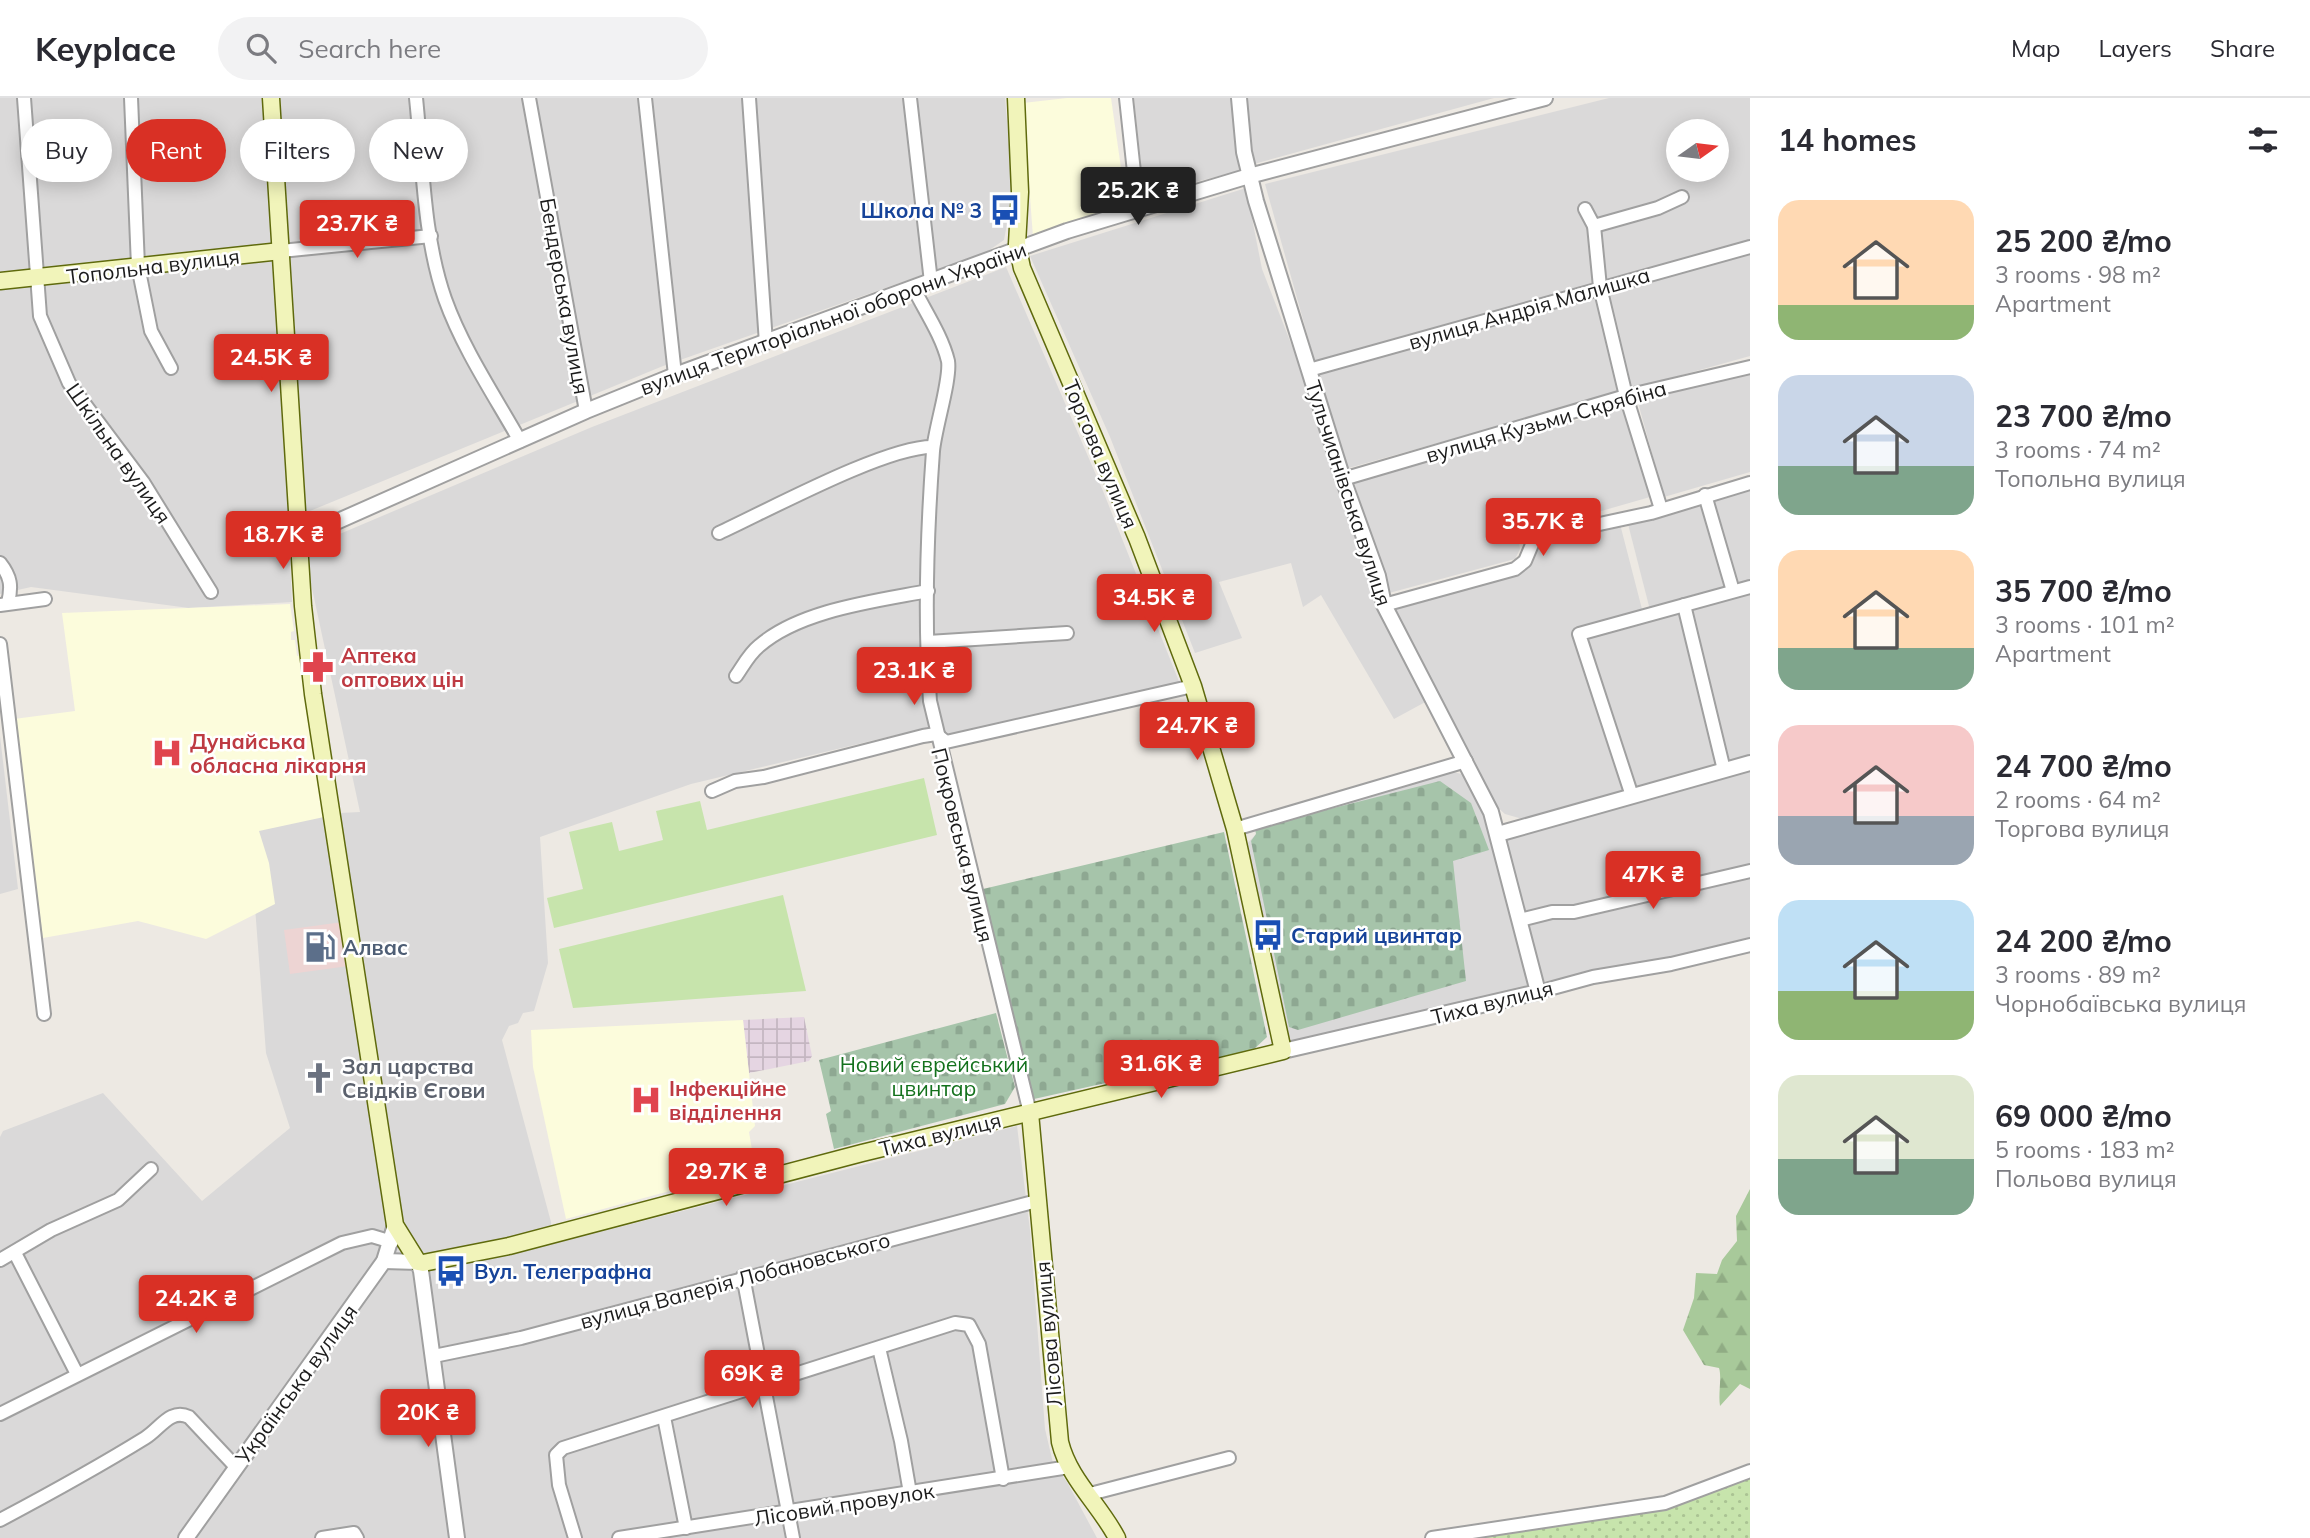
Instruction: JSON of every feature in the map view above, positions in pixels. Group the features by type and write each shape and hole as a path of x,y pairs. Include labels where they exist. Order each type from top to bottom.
{"main road":[{"path":"271,98 299,534 317,725 396,1224 418,1262"},
{"name":"Торгова вулиця","path":"1016,98 1019,130 1018,251 1026,278 1137,538 1193,686 1234,829 1283,1051"},
{"name":"Топольна вулиця","path":"0,281 35,280 281,251"},
{"name":"Тиха вулиця","path":"418,1262 509,1245 1283,1051"},
{"name":"Лісова вулиця","path":"1030,1113 1060,1443 1069,1467 1090,1494 1117,1538"}],"street":[{"name":"Шкільна вулиця","path":"24,98 35,280 40,316 69,383 143,482 211,592"},
{"path":"131,98 138,266 151,331 171,368"},
{"path":"416,98 431,236 445,297 453,318 520,441"},
{"name":"Бендерська вулиця","path":"529,98 586,411"},
{"path":"645,98 675,375"},
{"path":"749,98 766,343"},
{"path":"910,98 931,282"},
{"path":"1126,98 1138,209"},
{"name":"Тульчианівська вулиця","path":"1239,98 1249,176 1343,479 1378,576 1384,605 1491,812 1538,992"},
{"name":"вулиця Територіальної оборони України","path":"299,534 332,524 586,411 675,375 1067,231 1249,176 1545,98"},
{"path":"1594,226 1658,208 1682,197"},
{"path":"1585,209 1594,226 1600,287 1626,396 1661,509"},
{"name":"Топольна вулиця","path":"281,251 431,236"},
{"name":"вулиця Андрія Малишка","path":"1309,370 1750,247"},
{"name":"Покровська вулиця","path":"914,289 948,362 933,447 928,591 930,701 1030,1113"},
{"name":"вулиця Кузьми Скрябіна","path":"1343,479 1626,396 1750,368"},
{"path":"719,533 871,464 913,449 933,447"},
{"path":"1384,605 1519,567 1533,542 1553,534 1661,509 1750,483"},
{"path":"1704,495 1733,591"},
{"path":"0,562 8,574 12,590 4,604"},
{"path":"1632,796 1579,634 1750,587"},
{"path":"736,676 755,650 780,632 836,611 928,591"},
{"path":"4,604 45,600"},
{"path":"1684,605 1724,770"},
{"path":"928,642 1068,634"},
{"path":"0,644 44,1014"},
{"path":"712,791 735,781 936,734 946,742 1193,686"},
{"path":"1234,829 1466,761"},
{"path":"1497,834 1750,763"},
{"path":"1520,920 1552,912 1574,912 1750,870"},
{"name":"Тиха вулиця","path":"1283,1051 1593,977 1671,964 1750,945"},
{"path":"0,1260 15,1254 51,1230 118,1200 151,1169"},
{"name":"вулиця Валерія Лобановського","path":"434,1356 521,1338 743,1276 1037,1201"},
{"name":"Українська вулиця","path":"186,1538 384,1261 396,1224"},
{"path":"0,1414 342,1243 372,1236 391,1242"},
{"path":"15,1254 77,1374"},
{"path":"384,1261 418,1262 434,1356 457,1538"},
{"path":"743,1276 793,1538"},
{"path":"575,1538 559,1485 555,1455 559,1451 955,1323 966,1324 972,1328 984,1363 1003,1479"},
{"path":"879,1348 910,1493"},
{"path":"0,1520 90,1472 152,1433 174,1415 189,1417 236,1466"},
{"path":"664,1417 686,1528"},
{"path":"1090,1494 1229,1458"},
{"name":"Лісовий провулок","path":"619,1538 1069,1467"},
{"path":"1432,1538 1665,1503 1750,1471"},
{"path":"322,1538 354,1533 357,1538"}],"shaded area":[{"path":"0,98 1005,98 1013,191 1004,240 985,253 663,366 288,520 292,602 189,608 31,587 0,594"},
{"path":"1067,98 1111,98 1126,203 1033,237 1023,103"},
{"path":"1134,98 1232,98 1239,171 1144,195"},
{"path":"1246,98 1494,98 1254,164"},
{"path":"1609,98 1750,98 1750,356 1345,469 1265,184"},
{"path":"1246,188 1262,269 1394,609 1529,568 1535,544 1620,524 1643,613 1572,633 1625,793 1526,820 1505,814 1495,805 1429,700 1394,719 1321,595 1303,607 1291,563 1219,582 1242,638 1195,653 1110,437 1030,256"},
{"path":"1006,267 1103,491 1180,684 951,737 944,734 942,724 691,784 540,837 548,963 534,1011 523,1013 518,1023 509,1026 502,1040 551,1222 553,1244 1017,1126 1030,1230 1045,1429 1053,1463 1067,1482 1097,1538 0,1538 0,1137 3,1131 103,1093 202,1201 290,1128 266,1053 249,827 319,814 360,812 310,579 309,547 592,427"},
{"path":"1750,372 1750,472 1664,497 1637,399"},
{"path":"1624,407 1650,497 1518,535 1520,549 1515,559 1389,593 1354,482"},
{"path":"1750,486 1750,583 1737,586 1711,498"},
{"path":"1701,501 1729,587 1650,610 1628,524"},
{"path":"1750,591 1750,758 1732,763 1727,761 1691,609"},
{"name":"Дунайська обласна лікарня","path":"290,604 294,631 291,632 291,640 295,640 297,656 302,655 324,817 259,831 269,863 275,904 206,939 138,921 43,938 14,719 75,711 62,613"},
{"path":"1680,612 1718,761 1716,767 1635,790 1586,636"},
{"path":"0,736 18,889 0,894"},
{"path":"1750,767 1750,868 1574,910 1525,916 1506,842 1508,839 1555,822"},
{"path":"1450,771 1465,775 1493,831 1530,986 1288,1045 1246,845 1256,834 1255,827"},
{"path":"1750,874 1750,942 1542,982 1525,922"},
{"name":"Алвас","path":"350,921 356,965 290,974 284,930"},
{"path":"804,1017 812,1056 809,1061 749,1073 743,1020"},
{"name":"Інфекційне відділення","path":"743,1020 755,1126 749,1132 755,1168 566,1219 533,1067 531,1030"}],"green space":[{"path":"924,778 937,835 554,928 547,898 583,889 569,832 612,822 619,851 663,840 656,811 700,801 707,830"},
{"path":"1440,781 1471,803 1489,850 1453,861 1466,981 1298,1030 1289,1027 1251,841 1256,834 1255,828"},
{"path":"1224,832 1267,1037 1253,1050 1034,1099 983,889"},
{"path":"783,895 806,991 573,1008 559,949"},
{"name":"Новий єврейський цвинтар","path":"996,1013 1015,1087 1005,1104 834,1149 826,1114 831,1111 819,1060"},
{"path":"1750,1189 1750,1389 1740,1384 1720,1406 1719,1368 1704,1365 1683,1330 1694,1298 1696,1273 1717,1274 1722,1260 1737,1241 1736,1216"},
{"path":"1750,1476 1750,1538 1464,1538 1664,1509"}],"place":[{"name":"Школа № 3","path":"1005,210"},
{"name":"Аптека оптових цін","path":"318,667"},
{"name":"Дунайська обласна лікарня","path":"167,753"},
{"name":"Старий цвинтар","path":"1268,935"},
{"name":"Алвас","path":"320,947"},
{"name":"Зал царства Свідків Єгови","path":"319,1078"},
{"name":"Інфекційне відділення","path":"646,1100"},
{"name":"Вул. Телеграфна","path":"451,1271"}]}
